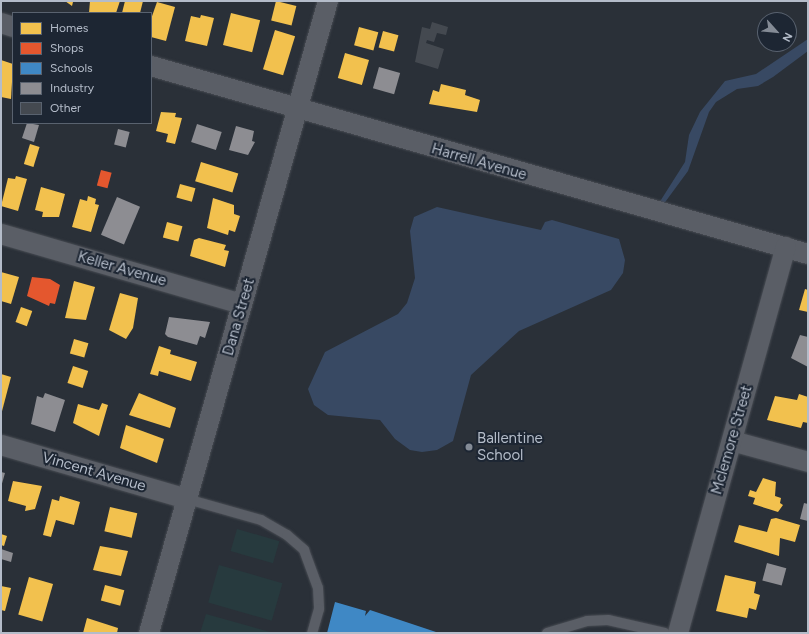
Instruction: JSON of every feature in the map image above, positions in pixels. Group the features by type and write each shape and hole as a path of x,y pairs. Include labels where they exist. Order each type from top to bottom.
{"street":[{"name":"Dana Street","path":"149,633 328,1"},
{"path":"1,23 12,27"},
{"name":"Harrell Avenue","path":"152,66 808,254"},
{"name":"Keller Avenue","path":"1,234 242,304"},
{"name":"Mclemore Street","path":"678,633 786,247"},
{"path":"732,440 808,462"},
{"name":"Vincent Avenue","path":"1,445 187,498"}],"lane":[{"path":"187,498 261,520 287,535 304,550 318,588 319,609 312,633"},
{"path":"547,633 587,621 608,620 665,633"}],"green space":[{"path":"237,529 279,541 273,563 231,551"},
{"path":"219,565 282,583 272,621 208,602"},
{"path":"206,614 270,632 200,633"}],"water":[{"path":"808,39 808,51 773,77 758,86 737,89 716,102 709,112 688,171 663,205 659,203 685,162 689,135 700,112 725,81 756,74 789,52 797,52 797,46"},
{"path":"437,207 541,230 545,222 552,220 619,239 625,260 623,273 611,290 519,331 471,375 453,441 437,450 422,452 410,450 395,439 380,420 328,415 314,405 308,389 325,352 398,314 407,303 415,278 410,231 414,217"}],"building: Homes":[{"path":"65,1 81,1 73,2 72,6"},
{"path":"90,1 120,1 116,12 89,12"},
{"path":"125,1 143,1 140,12 122,12"},
{"path":"276,1 296,6 292,25 271,20"},
{"path":"157,2 175,7 166,41 152,37 152,16"},
{"path":"231,13 260,20 252,52 223,45"},
{"path":"201,15 214,18 207,46 185,41 191,16 200,18"},
{"path":"359,27 378,32 373,51 354,45"},
{"path":"275,30 295,36 283,75 263,69"},
{"path":"383,31 398,35 394,52 379,47"},
{"path":"345,53 369,60 362,85 338,78"},
{"path":"1,60 12,64 12,82 11,99 1,97"},
{"path":"441,84 466,90 465,95 480,100 477,112 429,104 433,90 439,92"},
{"path":"161,112 176,113 175,117 182,118 175,144 166,142 168,134 156,131"},
{"path":"30,144 40,147 33,167 24,164"},
{"path":"201,162 238,173 232,193 195,181"},
{"path":"16,176 27,179 18,211 1,206 8,178 15,179"},
{"path":"180,184 195,188 192,202 176,198"},
{"path":"41,187 65,194 59,217 42,217 43,212 35,210"},
{"path":"88,196 96,199 95,204 99,205 91,232 72,227 80,199 87,201"},
{"path":"213,198 234,205 234,214 240,216 235,232 229,230 228,235 207,228"},
{"path":"167,222 182,226 178,242 163,237"},
{"path":"199,238 226,245 224,250 229,251 225,267 190,256 194,240"},
{"path":"1,272 19,277 11,304 1,301"},
{"path":"74,281 95,287 86,320 65,318"},
{"path":"805,289 808,290 808,312 799,310"},
{"path":"120,293 138,298 133,328 126,339 109,330"},
{"path":"21,307 32,311 27,326 16,322"},
{"path":"74,339 88,343 84,358 70,353"},
{"path":"159,346 171,350 170,354 197,362 191,381 159,371 158,376 150,374"},
{"path":"73,366 88,371 83,388 67,383"},
{"path":"1,374 11,377 1,415"},
{"path":"139,393 176,408 170,428 129,415"},
{"path":"799,394 808,397 808,423 803,422 801,428 767,420 775,396 797,400"},
{"path":"102,403 108,405 99,436 73,423 78,404 99,410"},
{"path":"126,425 164,439 157,463 120,448"},
{"path":"763,478 776,482 775,496 781,498 780,503 783,505 778,512 753,504 755,498 748,496 750,490 756,492"},
{"path":"13,481 42,486 35,509 25,511 26,506 8,501"},
{"path":"60,496 80,502 74,525 56,520 51,537 43,535 52,499 59,501"},
{"path":"110,507 137,513 132,538 104,531"},
{"path":"776,518 800,525 795,542 780,538 779,556 734,542 739,525 767,532 771,519"},
{"path":"1,534 7,536 4,546 1,545"},
{"path":"100,546 128,551 121,576 93,570"},
{"path":"725,575 756,582 754,593 760,595 756,610 749,608 747,618 716,611"},
{"path":"29,577 53,584 42,621 18,614"},
{"path":"105,585 124,590 120,606 101,600"},
{"path":"1,586 11,588 5,611 1,610"},
{"path":"87,618 118,628 117,633 83,633"}],"building: Shops":[{"path":"101,170 112,173 107,188 97,185"},
{"path":"32,277 50,279 60,285 55,304 50,303 49,306 27,296"}],"building: Schools":[{"path":"335,602 366,611 365,616 370,610 439,633 327,633"}],"building: Industry":[{"path":"379,67 400,73 394,94 373,88"},
{"path":"27,124 39,125 34,142 22,138"},
{"path":"197,124 222,132 216,150 191,142"},
{"path":"236,126 254,131 252,141 255,142 248,155 229,150"},
{"path":"118,129 130,132 126,147 114,145"},
{"path":"117,197 140,207 124,245 101,235"},
{"path":"169,317 210,322 205,338 200,336 197,345 168,337 165,334"},
{"path":"800,335 808,337 808,367 791,358"},
{"path":"45,393 65,400 55,432 31,424 37,396 43,398"},
{"path":"1,472 5,473 1,487"},
{"path":"804,503 808,504 808,521 800,519"},
{"path":"1,549 13,553 11,562 1,559"},
{"path":"767,563 786,568 782,586 762,580"}],"building: Other":[{"path":"432,22 448,27 446,35 437,33 434,42 427,40 426,43 444,49 438,69 415,62 422,27 430,29"}],"place":[{"name":"Ballentine School","path":"469,447"}]}
